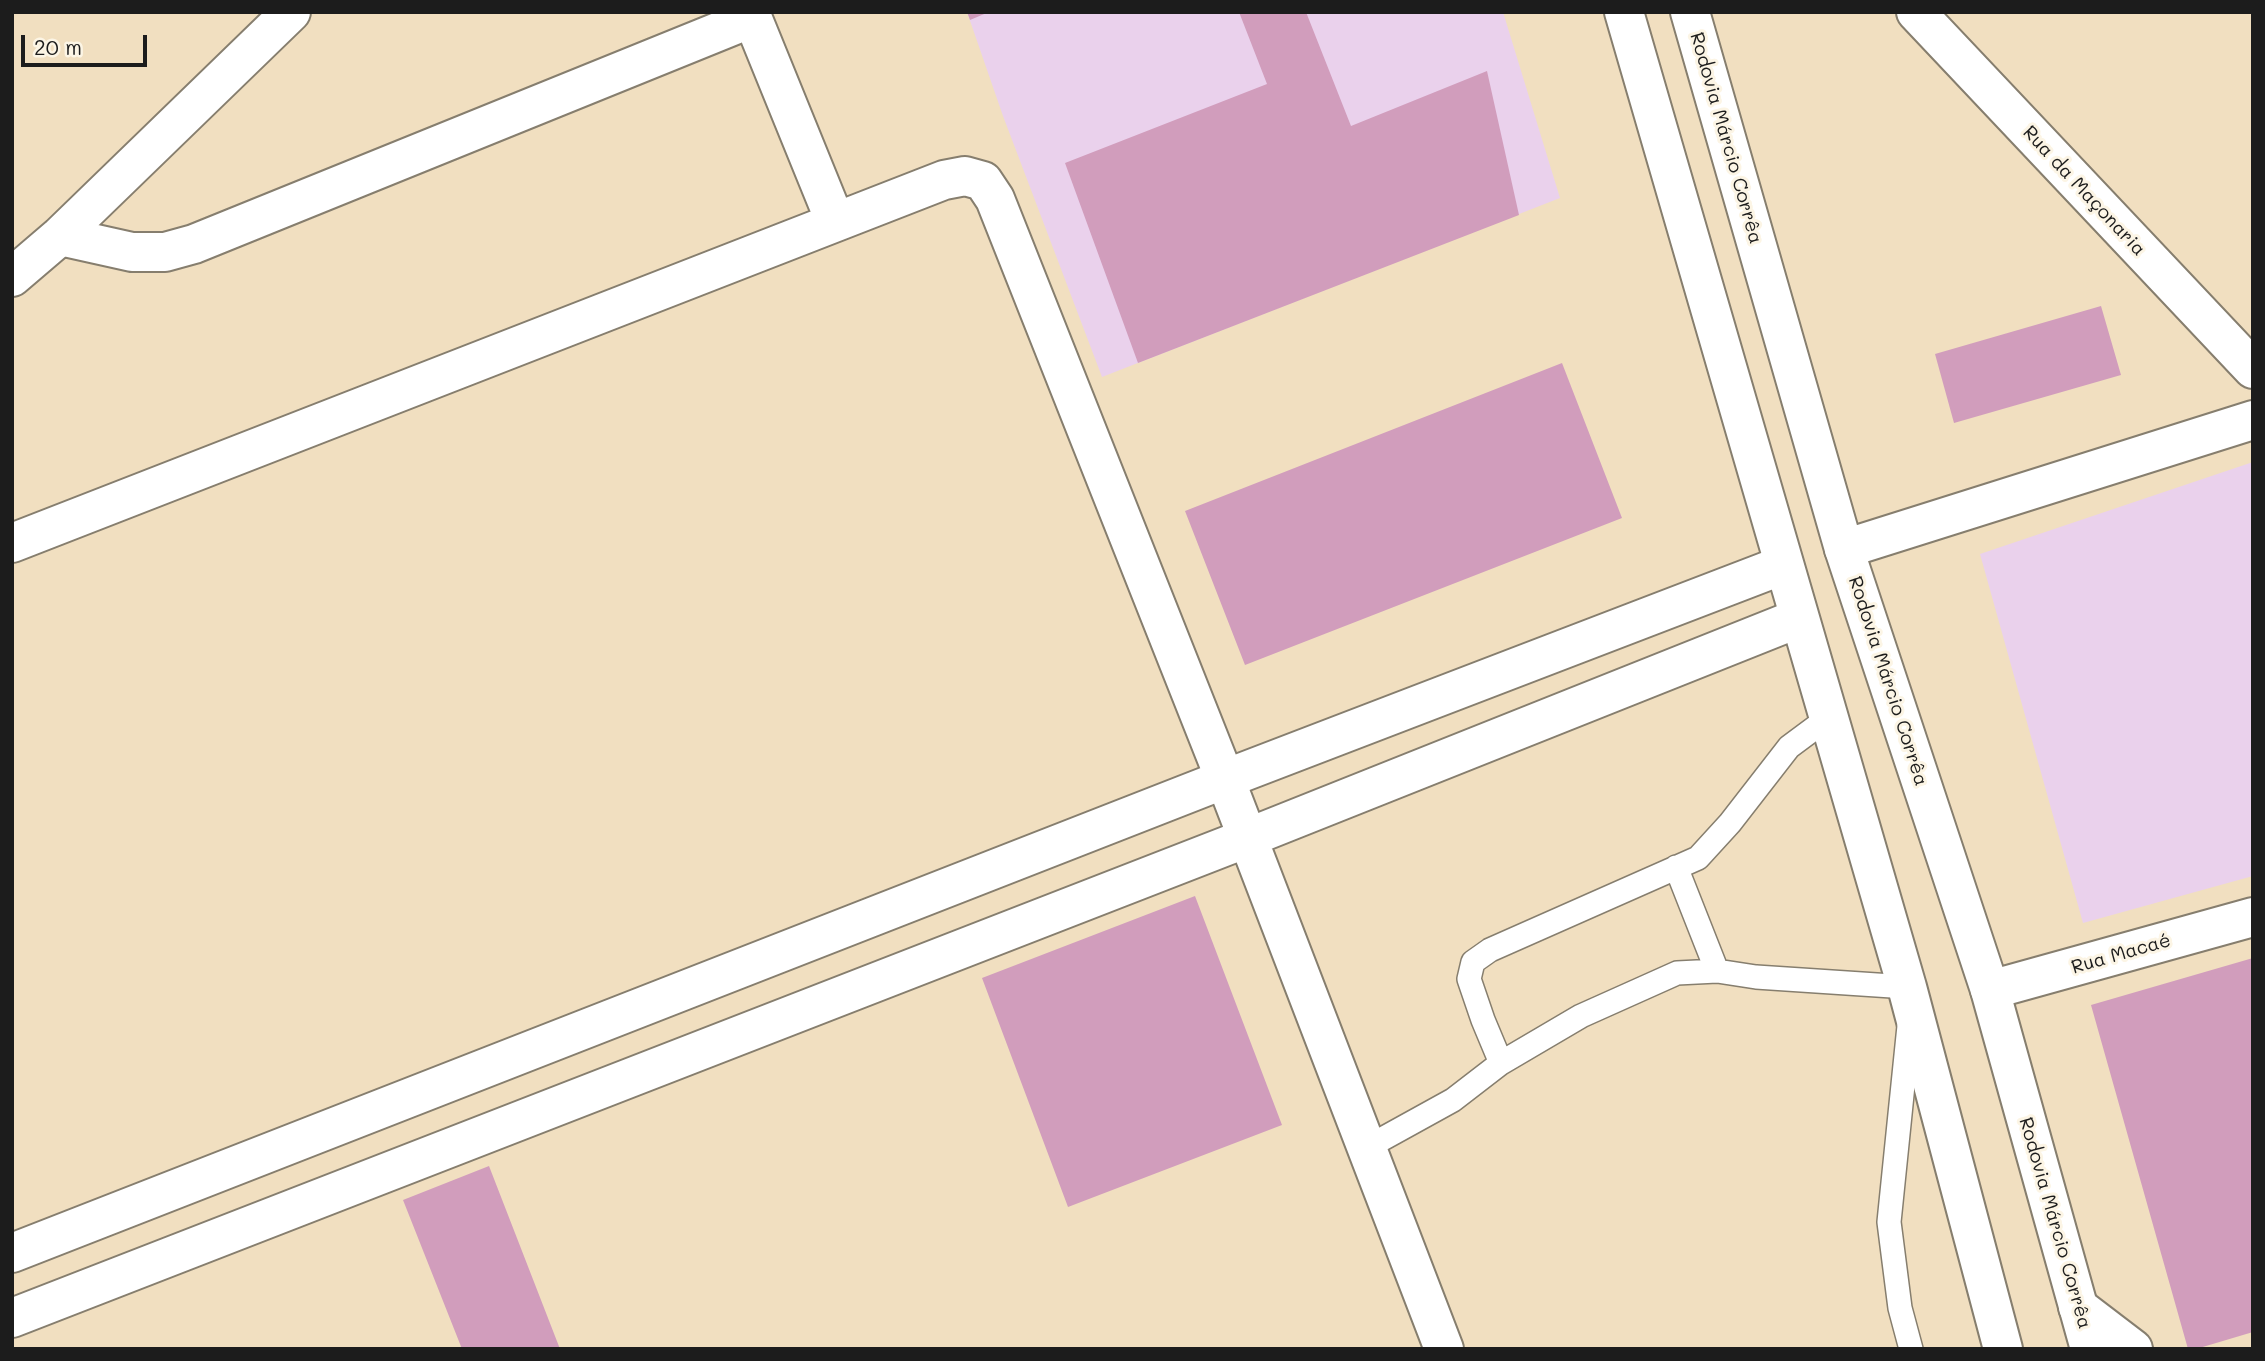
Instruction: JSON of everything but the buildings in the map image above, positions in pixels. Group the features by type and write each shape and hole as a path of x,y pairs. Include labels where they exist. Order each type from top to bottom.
{"main road":[{"path":"12,277 60,236 291,12"},
{"path":"1624,12 1909,995 2003,1349"},
{"name":"Rodovia Márcio Corrêa","path":"1690,12 1844,549 1990,990 2090,1349"},
{"name":"Rua da Maçonaria","path":"1916,12 2253,369"},
{"path":"60,236 132,252 165,252 194,244 751,15 835,221"},
{"path":"12,543 944,180 965,176 983,181 995,199 1225,779 1444,1349"},
{"path":"1844,549 2253,420"},
{"path":"12,1253 1225,779 1783,565"},
{"path":"12,1318 1247,838 1799,618"},
{"name":"Rua Macaé","path":"1990,990 2253,917"},
{"path":"2078,1307 2133,1349"}],"lane":[{"path":"1501,1063 1469,979 1473,962 1490,950 1698,858 1730,823 1789,747 1828,718"},
{"path":"1676,867 1717,971"},
{"path":"1366,1148 1445,1104 1501,1063 1581,1016 1677,973 1717,971 1909,995 1889,1222 1900,1308 1911,1349"}],"shaded area":[{"path":"967,12 1503,12 1560,198 1102,377 1003,116"},
{"path":"2253,462 2253,876 2083,923 1980,554"}]}
